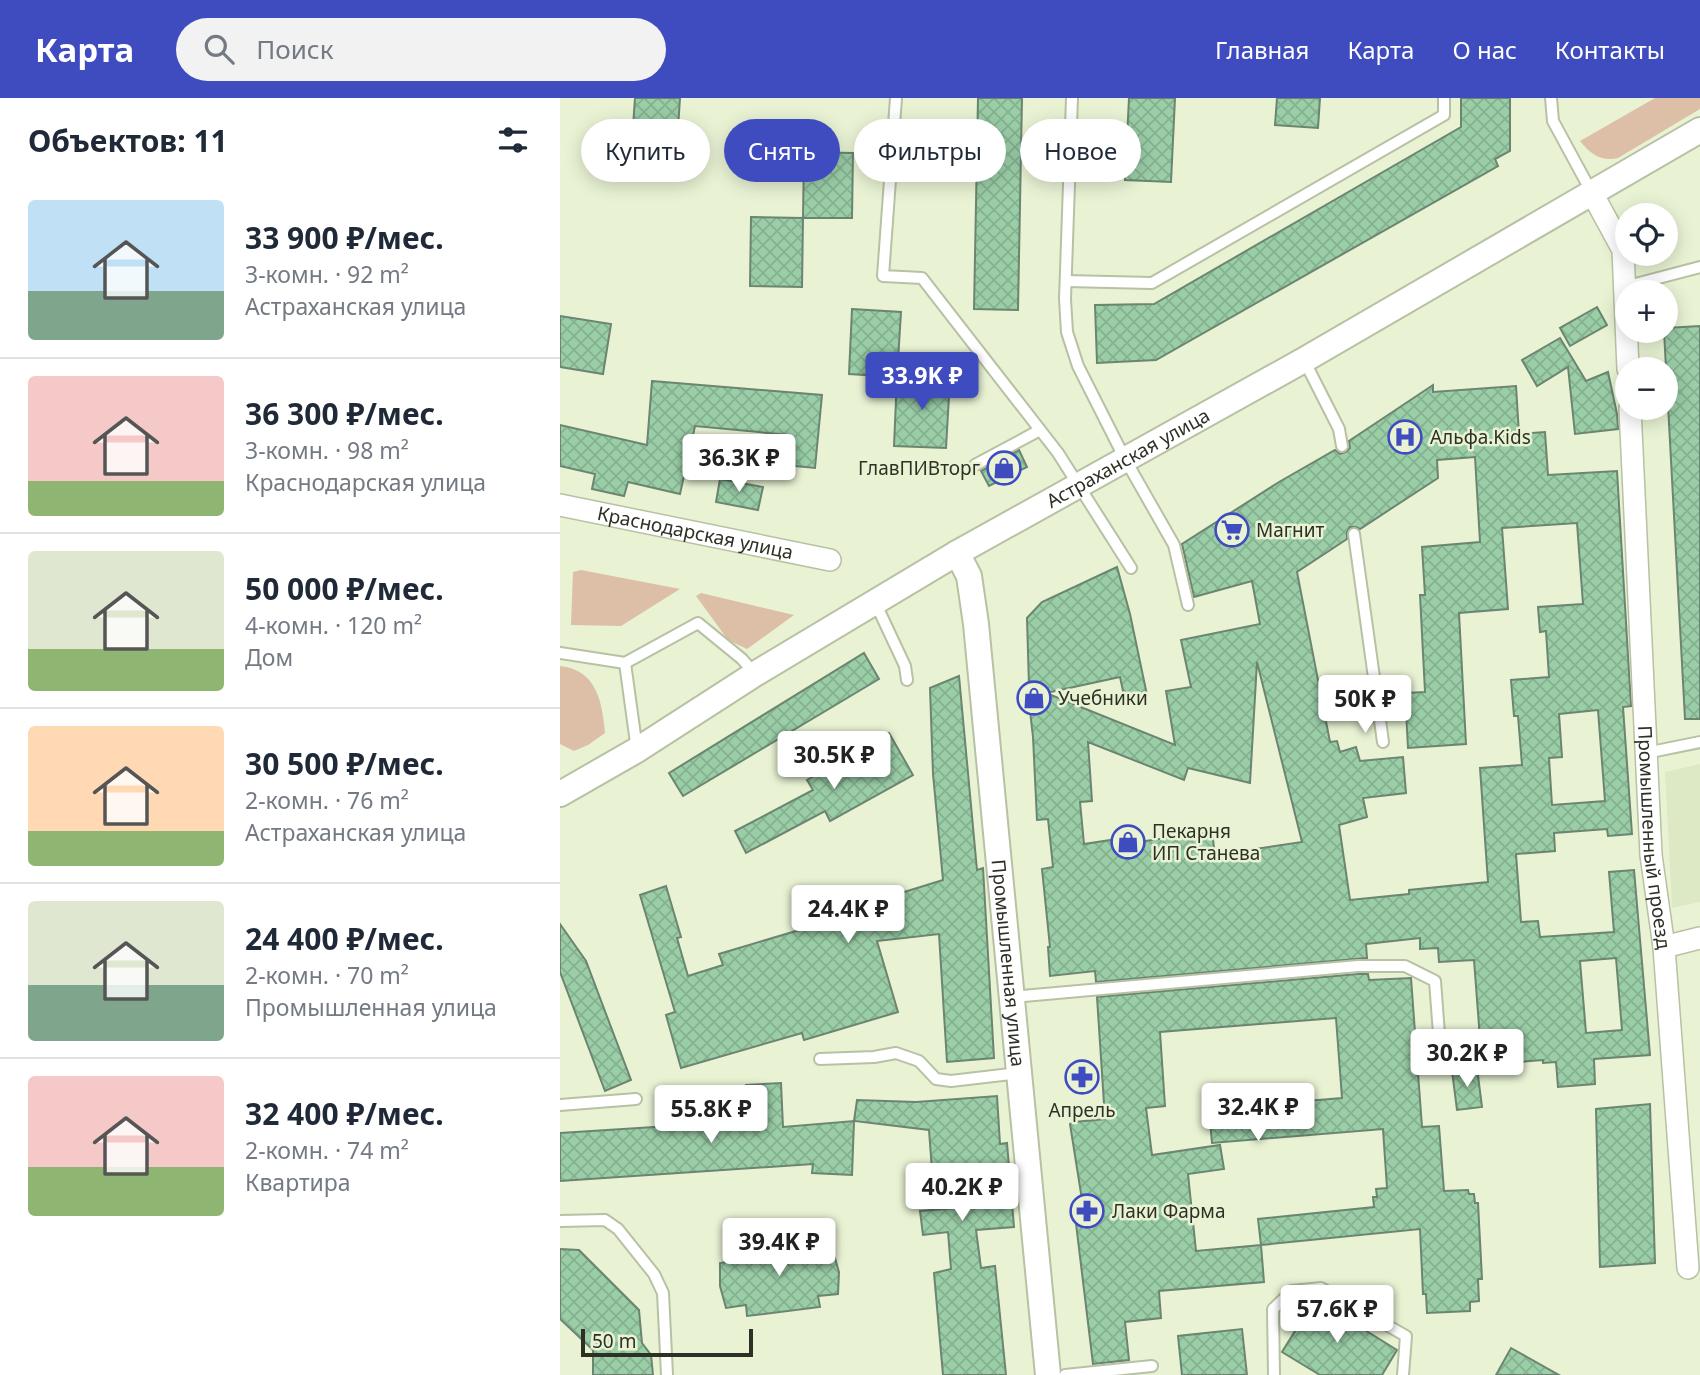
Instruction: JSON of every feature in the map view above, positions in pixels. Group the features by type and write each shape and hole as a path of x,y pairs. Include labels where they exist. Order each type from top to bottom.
{"street":[{"name":"Астраханская улица","path":"560,794 637,750 755,674 957,553 1304,360 1700,130"},
{"path":"1592,193 1623,250 1624,280"},
{"name":"Промышленный проезд","path":"1631,420 1651,855 1664,947 1688,1268"},
{"name":"Краснодарская улица","path":"560,505 830,560"},
{"name":"Промышленная улица","path":"957,553 969,576 975,624 1048,1375"},
{"path":"1664,947 1700,938"}],"lane":[{"path":"896,98 883,276 922,278 1058,453 1131,568"},
{"path":"1072,98 1067,332 1078,366 1125,459 1174,545 1188,605"},
{"path":"1066,281 1152,283 1444,115 1444,98"},
{"path":"1551,98 1553,121 1592,193"},
{"path":"1651,280 1700,267"},
{"path":"1304,360 1339,429 1342,446"},
{"path":"975,466 1040,430"},
{"path":"1354,534 1384,742"},
{"path":"875,602 905,666 907,680"},
{"path":"560,653 625,663 698,623 742,659 755,674"},
{"path":"625,663 637,750"},
{"path":"1646,753 1700,742"},
{"path":"1012,997 1357,966 1405,966 1435,981 1440,1047"},
{"path":"820,1059 874,1057 896,1053 919,1061 936,1079 950,1081 1019,1073"},
{"path":"560,1105 636,1099"},
{"path":"560,1221 605,1220 618,1228 654,1274 663,1293 667,1375"},
{"path":"1274,1375 1273,1309 1292,1291 1321,1288 1405,1336 1403,1375"},
{"path":"1065,1375 1130,1372 1152,1366"}],"shaded area":[{"path":"1655,98 1700,98 1700,109 1618,158 1597,156 1580,141"},
{"path":"581,570 680,589 621,626 571,625 573,572"},
{"path":"701,593 794,615 747,649 728,640 696,596"},
{"path":"560,666 582,674 590,681 602,710 605,733 574,751 560,744"},
{"path":"1700,764 1700,902 1672,908 1665,772"}],"building":[{"path":"635,98 680,98 679,119 634,119"},
{"path":"978,98 1022,98 1018,310 974,309 976,182 1006,182 1006,119 978,119"},
{"path":"1129,98 1175,98 1171,182 1141,181 1141,119 1128,119"},
{"path":"1277,98 1320,98 1318,128 1275,125"},
{"path":"1461,98 1510,98 1510,151 1495,159 1498,166 1156,360 1097,363 1095,305 1154,304 1461,127"},
{"path":"840,153 853,153 852,218 803,218 804,182 840,182"},
{"path":"751,217 803,218 802,287 750,286"},
{"path":"1597,307 1607,325 1570,346 1560,328"},
{"path":"852,309 901,312 897,377 849,374"},
{"path":"560,316 611,324 603,374 560,367"},
{"path":"1700,326 1700,719 1685,719 1669,420 1678,420 1678,357 1665,357 1665,343 1678,343 1678,327"},
{"path":"1560,338 1586,381 1608,372 1618,429 1575,434 1568,367 1537,386 1522,360"},
{"path":"897,377 950,379 946,448 894,446"},
{"path":"652,381 822,395 815,468 785,465 789,435 695,426 680,494 628,482 624,496 592,489 595,474 560,466 560,425 647,445"},
{"path":"1433,385 1433,392 1516,386 1519,434 1545,432 1548,475 1617,471 1631,706 1623,707 1632,834 1608,836 1607,829 1554,833 1555,851 1516,854 1521,922 1538,921 1540,937 1614,932 1609,872 1634,870 1650,1055 1594,1059 1595,1084 1558,1087 1556,1062 1543,1063 1543,1060 1482,1065 1474,960 1439,962 1438,948 1420,949 1420,938 1366,944 1367,958 1096,982 1095,971 1050,976 1050,947 1042,869 1053,867 1048,819 1037,820 1033,737 1027,685 1029,686 1027,618 1042,602 1117,567 1147,695 1125,700 1120,677 1046,693 1175,745 1166,691 1191,687 1181,640 1260,624 1252,581 1194,597 1182,544 1335,450 1340,454 1346,452 1350,448 1349,441","holes":["1475,457 1480,542 1422,547 1425,595 1420,595 1425,692 1405,693 1408,748 1466,744 1459,613 1508,609 1502,528 1577,523 1583,604 1538,607 1540,632 1546,631 1549,677 1511,680 1514,716 1518,716 1522,765 1480,768 1488,882 1409,890 1409,894 1350,900 1339,825 1367,817 1363,798 1406,793 1403,757 1360,761 1356,747 1340,752 1337,741 1330,742 1297,572 1347,539 1350,527 1360,529 1438,478 1437,460","1257,662 1302,842 1215,855 1212,832 1138,842 1137,836 1084,844 1080,802 1092,801 1088,742 1184,780 1188,768 1250,783","1598,710 1605,801 1552,805 1549,758 1562,757 1559,714","1616,958 1622,1030 1586,1033 1580,961"]},
{"name":"ГлавПИВторг","path":"1019,450 1027,467 989,486 981,471"},
{"path":"720,479 763,487 758,510 716,502"},
{"path":"864,653 879,679 683,796 669,773"},
{"path":"959,676 977,870 983,868 994,1058 947,1062 939,934 877,941 898,1012 804,1040 802,1033 681,1068 666,1015 675,1012 640,895 666,886 681,937 677,938 688,976 723,965 719,954 806,928 804,923 943,880 933,774 930,688"},
{"path":"889,733 913,775 830,821 825,811 746,853 735,831 813,790 807,780"},
{"path":"560,924 586,961 631,1080 605,1091 560,972"},
{"path":"1358,974 1368,974 1369,980 1411,978 1422,1127 1439,1126 1444,1191 1468,1190 1469,1194 1474,1194 1475,1203 1478,1203 1482,1279 1478,1279 1479,1301 1470,1302 1470,1311 1427,1313 1426,1294 1423,1294 1420,1229 1261,1245 1264,1282 1159,1291 1161,1318 1125,1322 1129,1360 1093,1364 1074,1207 1083,1206 1070,1124 1105,1119 1097,997","holes":["1336,1018 1342,1098 1209,1109 1212,1143 1383,1129 1387,1188 1376,1189 1374,1207 1258,1219 1261,1245 1196,1251 1188,1174 1224,1169 1220,1145 1152,1155 1146,1108 1165,1106 1160,1032"]},
{"path":"1477,1068 1482,1107 1457,1110 1452,1071"},
{"path":"781,1083 783,1127 854,1121 852,1175 812,1173 813,1164 560,1181 560,1133 748,1121 746,1085"},
{"path":"997,1096 1000,1144 1007,1143 1014,1227 976,1230 981,1268 995,1266 1006,1375 943,1375 934,1273 951,1269 948,1232 923,1235 920,1211 990,1205 986,1166 932,1170 929,1130 854,1121 857,1100 916,1102"},
{"path":"1650,1104 1655,1263 1600,1267 1596,1109"},
{"path":"811,1239 813,1254 833,1251 839,1272 838,1294 818,1296 820,1307 747,1316 746,1305 726,1308 720,1286 720,1263 740,1260 739,1248"},
{"path":"560,1249 579,1250 639,1310 642,1343 651,1355 653,1375 593,1375 593,1350 560,1319"},
{"path":"1315,1299 1397,1350 1382,1375 1320,1375 1282,1352"},
{"path":"1242,1329 1247,1375 1182,1375 1178,1336"},
{"path":"1511,1348 1559,1375 1496,1375"}],"place":[{"name":"Альфа.Kids","path":"1405,437"},
{"name":"ГлавПИВторг","path":"1004,468"},
{"name":"Магнит","path":"1232,530"},
{"name":"Учебники","path":"1034,698"},
{"name":"Пекарня ИП Станева","path":"1128,842"},
{"name":"Апрель","path":"1082,1077"},
{"name":"Лаки Фарма","path":"1087,1211"}]}
